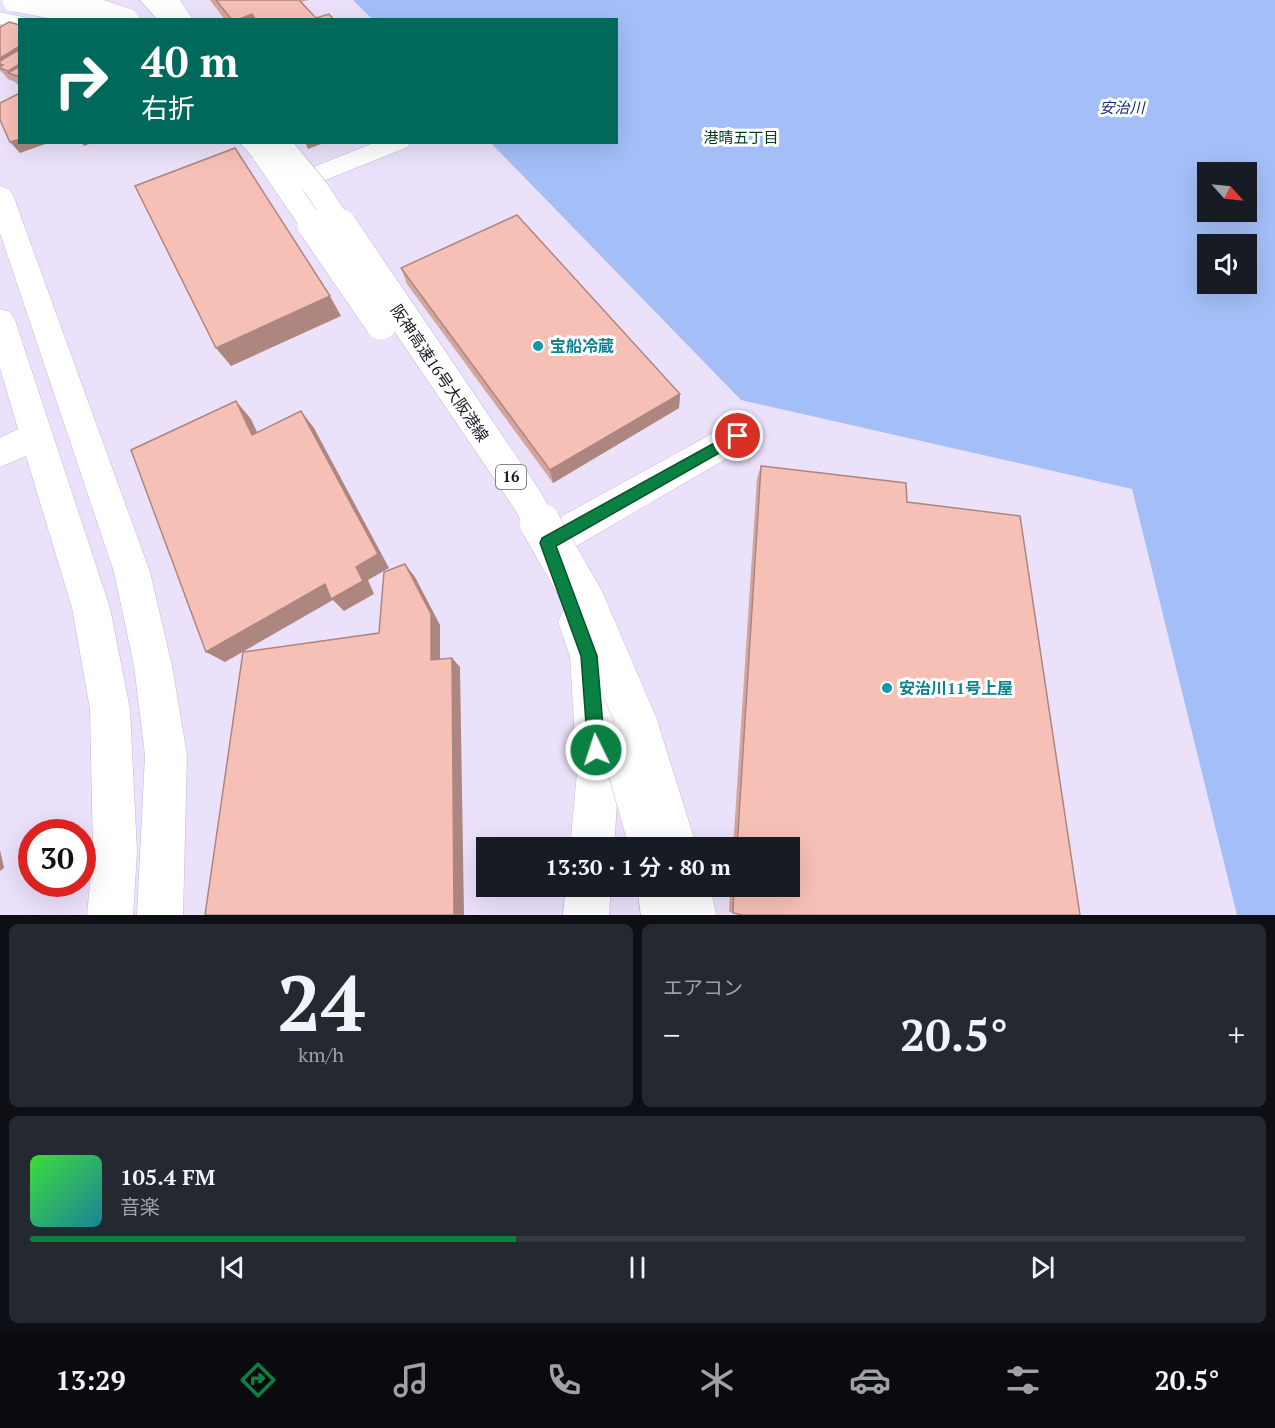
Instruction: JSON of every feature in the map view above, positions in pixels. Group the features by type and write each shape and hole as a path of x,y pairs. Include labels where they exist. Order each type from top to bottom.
{"main road":[{"path":"9,0 60,11 98,0"},
{"path":"14,0 31,2 92,18"},
{"path":"64,0 121,18"},
{"path":"150,0 168,18"},
{"path":"170,0 182,18"},
{"path":"0,4 61,18"},
{"path":"0,18 18,22"},
{"path":"253,144 290,186 548,543 589,656 598,773 593,837"},
{"name":"阪神高速16号大阪港線","path":"258,144 290,186 302,212 450,423 508,512 566,613 617,733 647,837"},
{"path":"264,144 293,176 349,254 398,310"},
{"path":"270,144 290,186"},
{"name":"阪神高速16号大阪港線","path":"281,144 316,188 526,498 584,600 638,726 673,837"},
{"path":"290,186 394,144"},
{"path":"0,195 132,572 153,666 166,755 160,915"},
{"path":"0,320 91,608 110,709 115,852 110,915"},
{"path":"0,453 36,436"},
{"path":"548,543 738,436"},
{"path":"586,915 588,897"},
{"path":"661,897 664,915"},
{"path":"689,897 693,915"}],"water":[{"name":"安治川","path":"353,0 1275,0 1275,915 1237,915 1132,489 741,400 492,144 618,144 618,18 371,18"}],"building":[{"path":"216,0 299,0 316,18 255,18 252,14 242,18 230,18"},
{"path":"329,14 332,18 316,18"},
{"path":"9,22 18,24 18,47 0,58 0,27"},
{"path":"18,50 18,65 8,71 0,68 3,65 0,61"},
{"path":"18,67 18,76 8,73"},
{"path":"18,94 18,140 10,142 0,120 0,103"},
{"path":"235,148 330,296 216,348 135,186"},
{"name":"宝船冷蔵","path":"517,215 680,394 550,470 401,268"},
{"path":"236,401 252,435 301,411 378,554 356,567 363,581 331,599 325,584 206,652 131,450"},
{"name":"安治川11号上屋","path":"761,466 906,483 907,502 1020,516 1080,915 743,915 733,913 734,897 800,897 800,837 738,837"},
{"path":"405,564 431,614 431,660 452,658 454,915 205,915 243,652 379,633 384,572"}],"place":[{"name":"宝船冷蔵","path":"538,346"},
{"name":"安治川11号上屋","path":"887,688"}],"district":[{"name":"港晴五丁目","path":"741,138"}],"route":[{"path":"596,750 589,656 548,543 738,436"}]}
